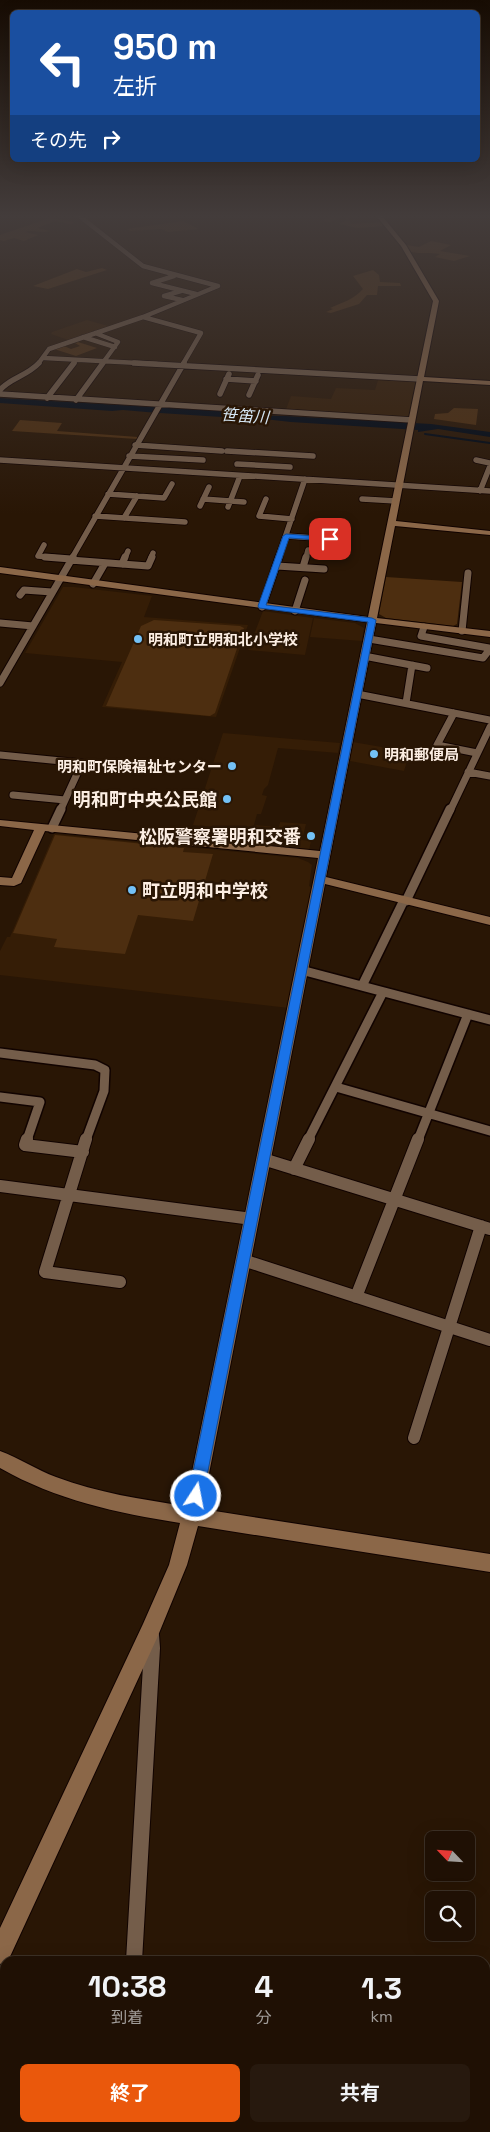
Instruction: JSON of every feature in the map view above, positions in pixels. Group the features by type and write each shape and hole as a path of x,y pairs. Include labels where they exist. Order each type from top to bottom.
{"street":[{"path":"0,390 5,384 22,377 44,358 49,349 149,314"},
{"path":"0,1953 150,1631 178,1565 192,1514 433,314"},
{"path":"0,683 201,333 143,317"},
{"path":"76,400 115,347 118,340 95,333"},
{"path":"83,338 115,347"},
{"path":"44,358 490,383"},
{"path":"47,398 76,360"},
{"path":"220,394 232,368"},
{"path":"249,395 261,370"},
{"path":"226,379 256,380"},
{"path":"0,394 412,420"},
{"path":"135,445 313,456"},
{"path":"232,475 242,452"},
{"path":"197,473 206,454"},
{"path":"286,478 294,455"},
{"path":"130,456 202,460"},
{"path":"0,460 490,491"},
{"path":"476,460 490,465 480,491"},
{"path":"237,464 290,467"},
{"path":"229,504 240,476"},
{"path":"262,606 305,479"},
{"path":"108,494 164,498 172,484"},
{"path":"366,484 362,501 396,501"},
{"path":"200,506 209,487"},
{"path":"124,518 136,496"},
{"path":"203,499 229,504 244,502"},
{"path":"266,499 259,516 292,519"},
{"path":"95,516 185,522"},
{"path":"391,523 490,533"},
{"path":"286,536 330,539 327,548"},
{"path":"44,545 38,556 148,566 154,553"},
{"path":"303,568 308,550"},
{"path":"122,564 128,551"},
{"path":"93,584 104,565"},
{"path":"277,566 324,569"},
{"path":"0,570 60,580 295,611 490,634"},
{"path":"462,631 468,573"},
{"path":"295,611 305,580"},
{"path":"20,595 24,590 52,592"},
{"path":"0,623 33,626"},
{"path":"368,639 483,658 490,649 421,636 424,626"},
{"path":"364,656 427,668"},
{"path":"406,703 412,665"},
{"path":"357,694 490,720"},
{"path":"454,713 437,745 477,753"},
{"path":"362,986 490,727"},
{"path":"0,755 82,763 65,800 17,880 14,882 0,881"},
{"path":"468,772 490,776"},
{"path":"13,795 65,800"},
{"path":"0,823 324,855"},
{"path":"319,879 490,921"},
{"path":"301,970 490,1020"},
{"path":"294,1169 383,992"},
{"path":"356,1297 468,1014"},
{"path":"0,1053 95,1065 105,1070 107,1077 98,1108 45,1272 120,1282"},
{"path":"336,1087 490,1131"},
{"path":"0,1097 40,1102 25,1145 83,1152"},
{"path":"263,1159 485,1228 449,1327 414,1438"},
{"path":"0,1186 252,1219"},
{"path":"243,1260 490,1340"},
{"path":"0,1459 28,1474 84,1496 118,1504 192,1514 490,1563"},
{"path":"134,1956 152,1648 150,1631"}],"shaded area":[{"path":"87,320 112,327 71,341 51,334 52,332"},
{"path":"78,342 97,348 76,356 54,349 64,346 71,349 80,346 75,343"},
{"path":"379,377 418,380 409,418 285,412 291,396 331,399 336,388 375,390"},
{"path":"454,408 478,409 476,425 434,419 435,414 448,413"},
{"path":"20,420 62,423 57,431 138,437 137,439 12,431"},
{"path":"386,577 462,582 457,624 453,626 386,618 379,614"},
{"name":"明和町立明和北小学校","path":"63,587 152,596 144,617 248,625 216,717 102,707 122,662 25,653"},
{"path":"263,611 313,618 305,655 248,650"},
{"path":"314,618 355,623 364,628 362,641 310,637"},
{"path":"154,620 240,626 244,628 215,713 210,716 106,706 141,626"},
{"path":"223,733 340,743 338,753 278,748 268,785 262,795 267,796 261,814 257,814 254,825 279,827 280,822 306,824 302,840 311,841 309,851 267,847 269,833 193,825"},
{"path":"353,742 410,752 404,771 350,761"},
{"name":"町立明和中学校","path":"54,834 298,858 308,862 312,865 309,886 313,888 289,1008 0,975 0,951 7,937 10,937"},
{"path":"55,835 184,848 183,852 213,854 193,921 138,915 125,954 54,947 57,939 13,933"}],"water":[{"name":"笹笛川","path":"0,398 219,411 238,415 431,424 490,432 490,437 438,429 418,432 418,430 255,418 238,420 237,418 160,413 157,415 158,413 123,410 112,411 0,403"}],"waterway":[{"path":"425,434 490,443"}],"place":[{"name":"明和町立明和北小学校","path":"138,639"},
{"name":"明和郵便局","path":"374,754"},
{"name":"明和町保険福祉センター","path":"232,766"},
{"name":"明和町中央公民館","path":"227,799"},
{"name":"松阪警察署明和交番","path":"311,836"},
{"name":"町立明和中学校","path":"132,890"}],"route":[{"path":"196,1496 372,620 262,606 286,536 330,539"}]}
